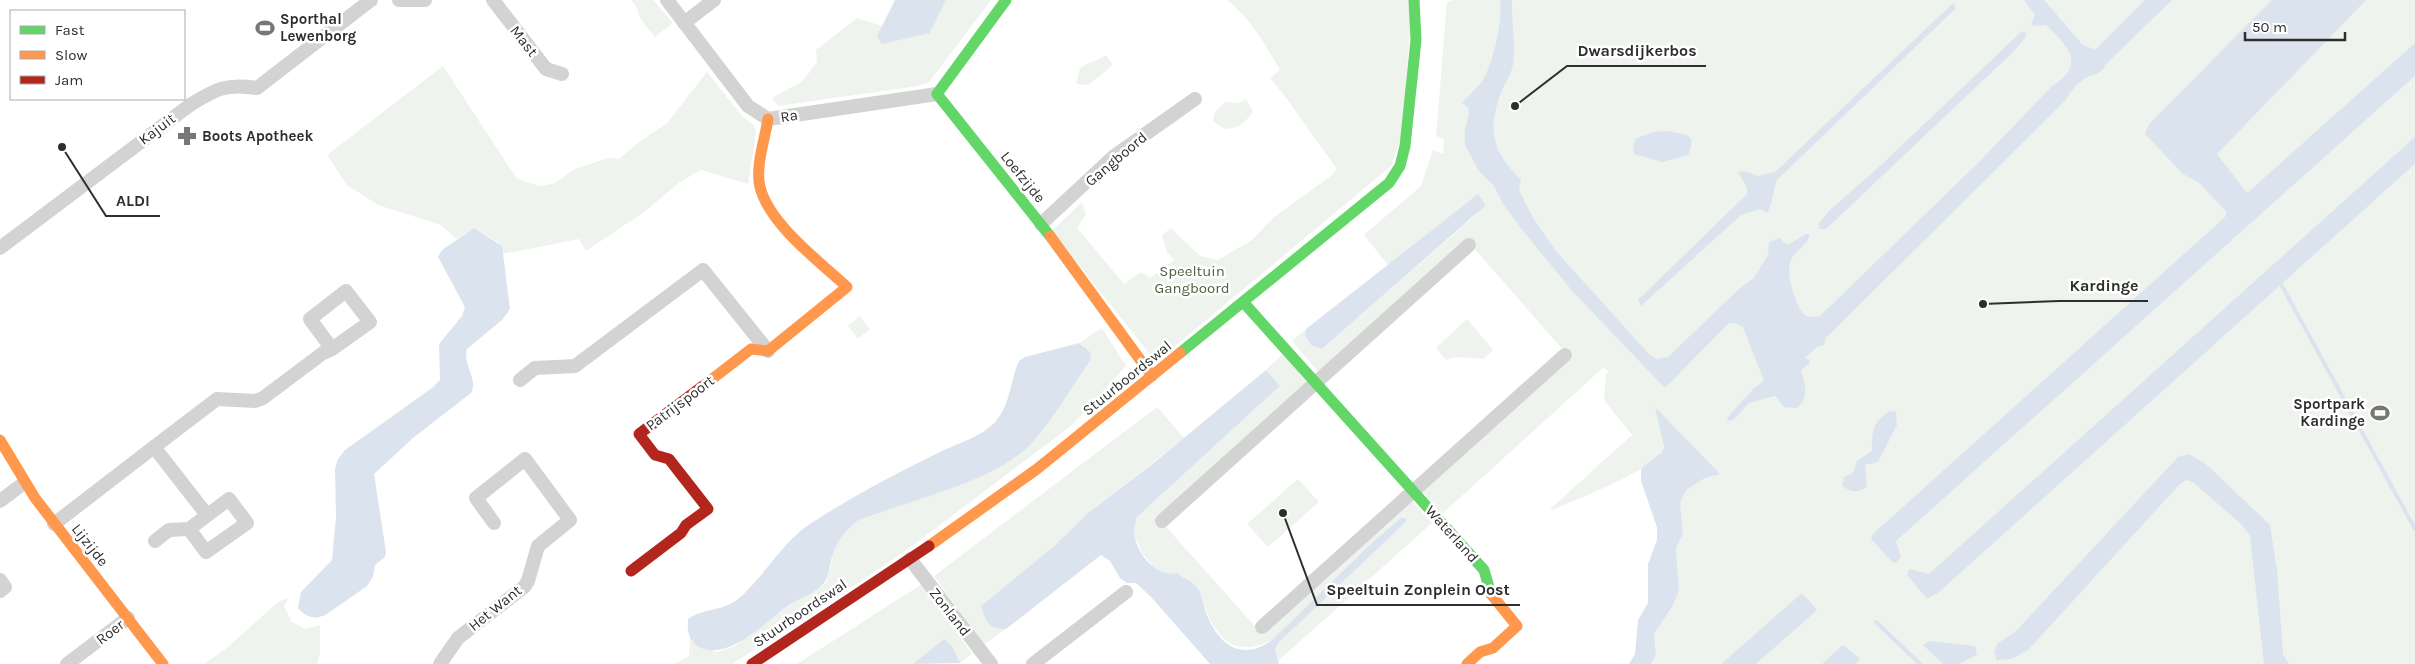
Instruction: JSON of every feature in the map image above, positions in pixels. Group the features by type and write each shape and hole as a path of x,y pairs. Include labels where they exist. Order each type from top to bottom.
{"street":[{"name":"Kajuit","path":"0,248 190,105 214,90 239,85 257,88 371,0"},
{"path":"399,0 425,0"},
{"name":"Mast","path":"493,0 546,69 562,74"},
{"name":"Ra","path":"667,0 748,106 768,119 937,94"},
{"path":"684,23 714,0"},
{"path":"937,94 1006,0"},
{"name":"Stuurboordswal","path":"752,664 910,559 1053,458 1376,194 1395,175 1400,166 1405,146 1416,40 1414,0"},
{"name":"Stuurboordswal","path":"1416,40 1427,0"},
{"name":"Loefzijde","path":"937,94 1041,224 1152,376"},
{"name":"Gangboord","path":"1041,224 1114,157 1195,99"},
{"path":"520,380 535,368 575,366 703,270 768,351 847,286 818,261 767,206 759,186 768,119"},
{"path":"1162,521 1469,245"},
{"name":"Waterland","path":"1244,303 1484,570 1491,595 1517,626 1493,648 1480,652 1467,664"},
{"path":"54,524 217,399 255,401 264,398 323,353 332,349"},
{"name":"Patrijspoort","path":"631,572 681,533 686,525 708,509 669,458 655,455 639,434 751,349 768,351"},
{"path":"1262,627 1565,355"},
{"name":"Lijzijde","path":"0,440 24,482 54,524 163,664"},
{"path":"154,447 207,515"},
{"name":"Het Want","path":"440,664 458,638 524,587 528,581 538,546 570,520 525,459 476,498 494,523"},
{"path":"0,501 24,482"},
{"path":"156,540 169,530 189,529 230,499 247,523 206,552 189,529"},
{"name":"Zonland","path":"910,559 991,664"},
{"path":"0,580 5,587 0,591"},
{"path":"1033,664 1126,592"},
{"name":"Roer","path":"68,664 128,618"}],"green space":[{"path":"631,0 653,0 673,23 655,37 641,20 636,6"},
{"path":"946,0 991,0 929,82 918,86 778,106 772,98 803,81 817,62 816,50 857,18 882,26 877,36 930,33"},
{"name":"Speeltuin Gangboord","path":"1227,0 1413,0 1401,138 1391,166 1156,362 1052,231 1082,202 1086,214 1077,228 1124,284 1141,272 1150,278 1174,260 1167,252 1162,235 1171,228 1200,256 1218,260 1252,240 1273,218 1332,175 1337,169 1270,78 1280,70 1263,41 1236,7"},
{"path":"1452,0 2415,0 2415,664 1743,664 1812,605 1802,594 1721,664 1651,664 1656,655 1654,634 1679,590 1676,548 1683,534 1679,504 1685,490 1704,478 1663,437 1661,452 1641,469 1594,492 1552,510 1550,509 1632,435 1604,400 1606,374 1609,372 1604,367 1442,514 1423,492 1571,359 1466,239 1319,373 1292,341 1306,329 1305,336 1322,349 1477,214 1467,203 1388,265 1364,235 1421,186 1433,150 1443,154 1444,139 1436,136 1447,2"},
{"path":"1106,55 1113,65 1088,85 1076,84 1080,68"},
{"path":"443,66 517,179 540,186 553,184 575,169 608,158 619,159 635,145 667,123 707,72 742,116 754,125 756,132 748,184 701,170 680,182 644,212 586,251 579,239 503,254 499,243 474,228 456,239 441,225 378,205 347,185 327,155"},
{"path":"1246,99 1253,111 1242,124 1224,129 1213,121 1215,111 1226,102 1239,103"},
{"path":"860,316 870,329 858,339 848,326"},
{"path":"1467,319 1493,350 1484,359 1456,357 1446,360 1436,348"},
{"path":"1102,328 1126,366 1071,426 912,546 860,582 810,611 733,664 675,664 689,656 690,635 692,642 717,652 735,646 789,605 821,587 827,581 835,547 843,532 857,521 877,513 1078,378 1091,360 1083,345 1079,343"},
{"path":"1283,354 1308,383 1160,520 1260,632 1412,501 1432,523 1278,661 1275,649 1279,641 1406,522 1406,518 1404,517 1272,640 1256,646 1243,647 1231,644 1214,627 1202,602 1198,588 1157,571 1143,554 1134,535 1136,518 1280,386 1266,370"},
{"path":"1157,407 1184,438 1088,513 1052,548 995,629 1006,629 984,645 934,576"},
{"path":"1298,479 1319,502 1268,547 1247,524"},
{"path":"922,584 972,654 960,663 952,646 944,639 913,664 797,664"},
{"path":"289,598 284,606 292,622 306,629 320,625 320,654 317,664 204,664 228,647 278,602"}],"shaded area":[{"path":"895,0 946,0 930,33 882,44 877,36"},
{"path":"1500,0 1512,0 1514,52 1512,69 1502,90 1494,116 1495,138 1498,149 1503,159 1521,180 1519,190 1533,218 1556,251 1649,354 1657,359 1668,357 1740,288 1754,278 1768,255 1769,242 1780,238 1787,245 1806,234 1810,235 1791,260 1789,272 1795,297 1801,311 1809,317 1820,316 1979,162 2051,87 2062,79 2071,64 2071,56 2055,33 2046,25 2033,26 2031,24 2035,15 2024,0 2044,0 2082,44 2095,50 2145,0 2172,0 2106,64 2102,71 2078,84 2065,101 1826,338 1824,345 1817,347 1805,358 1810,360 1809,364 1801,370 1805,395 1797,408 1784,407 1775,396 1749,403 1733,420 1728,421 1727,418 1754,388 1764,381 1743,327 1734,323 1728,324 1665,388 1573,292 1520,227 1503,204 1494,186 1479,171 1465,145 1465,129 1469,114 1468,108 1462,103 1481,83 1489,66 1500,19"},
{"path":"2272,0 2366,0 2217,154 2247,193 2415,43 2415,76 1896,541 1901,557 1895,563 1891,561 1871,539 1873,534 2226,216 2226,211 2198,182 2183,174 2145,134 2149,124"},
{"path":"1953,3 1956,8 1777,180 1771,205 1767,213 1760,209 1741,215 1641,306 1638,300 1747,194 1747,188 1738,172 1744,171 1758,176 1775,172"},
{"path":"2022,31 2026,33 2025,38 2013,52 1826,229 1820,229 1818,224 1831,209 1879,167"},
{"path":"1668,131 1687,135 1692,140 1689,155 1662,162 1634,154 1633,145 1637,138 1654,132"},
{"path":"2415,137 2415,164 1939,592 1927,599 1907,575 1909,569 1929,574"},
{"path":"1478,194 1486,205 1322,349 1311,345 1305,336 1306,329"},
{"path":"474,228 502,246 510,309 502,320 467,349 466,355 473,383 471,393 413,438 374,474 386,552 385,557 375,565 373,577 367,586 327,614 319,617 308,616 298,608 301,592 332,560 336,516 335,469 338,459 345,450 432,388 440,380 439,344 462,316 465,307 438,257 442,250"},
{"path":"1079,343 1090,352 1091,360 1055,414 1031,444 1015,458 973,480 857,521 839,540 827,577 821,587 789,605 746,638 721,649 709,650 697,646 692,640 688,630 688,619 694,615 727,606 739,598 758,579 783,548 813,522 875,485 990,427 1005,407 1019,361 1025,357"},
{"path":"1266,370 1280,386 1136,518 1134,534 1139,549 1149,563 1162,572 1177,573 1196,587 1201,595 1212,626 1225,642 1241,650 1251,650 1272,640 1372,543 1401,518 1406,518 1406,522 1279,642 1275,649 1279,664 1210,664 1151,597 1136,583 1127,583 1120,578 1110,561 1101,555 1006,629 996,628 989,624 981,606 1052,548 1088,513 1156,461"},
{"path":"1655,407 1720,474 1705,478 1686,490 1680,504 1683,534 1676,548 1679,590 1673,605 1654,634 1656,655 1651,664 1629,664 1635,654 1638,620 1648,603 1648,564 1657,540 1657,527 1641,481 1641,469 1661,453 1664,447"},
{"path":"1890,411 1896,412 1897,425 1878,462 1865,465 1867,486 1858,491 1851,491 1845,488 1842,486 1844,477 1853,473 1857,461 1872,451 1872,438 1876,423"},
{"path":"2189,454 2207,465 2270,525 2277,570 2283,654 2289,664 2264,664 2250,536 2242,525 2193,482 2186,480 2179,485 2028,650 2011,659 1997,660 1994,652 1998,643 2015,632 2178,457"},
{"path":"1802,593 1817,610 1756,664 1721,664"},
{"path":"944,639 952,646 960,663 913,664"},
{"path":"1930,641 1975,646 1977,655 1959,664 1943,664 1923,645"},
{"path":"1843,645 1860,659 1855,664 1822,664"}],"waterway":[{"path":"2282,286 2415,529"},
{"path":"1876,622 1920,664"}],"traffic: fast":[{"path":"1006,0 937,94 1050,236"},
{"path":"1180,353 1389,183 1400,166 1405,146 1416,40 1414,0"},
{"path":"1244,303 1484,570 1491,594"}],"traffic: slow":[{"path":"703,386 751,349 768,351 847,287 797,242 784,228 765,201 760,187 759,171 768,119"},
{"path":"1050,236 1152,376"},
{"path":"929,546 1037,469 1180,353"},
{"path":"0,440 35,498 163,664"},
{"path":"1467,664 1480,652 1493,648 1517,626 1491,594"}],"traffic: jam":[{"path":"631,571 681,533 686,525 708,509 669,459 655,455 639,434 703,386"},
{"path":"752,664 929,546"}],"place":[{"name":"Sporthal Lewenborg","path":"265,28"},
{"name":"Dwarsdijkerbos","path":"1515,106"},
{"name":"Boots Apotheek","path":"187,136"},
{"name":"ALDI","path":"62,147"},
{"name":"Kardinge","path":"1983,304"},
{"name":"Sportpark Kardinge","path":"2380,413"},
{"name":"Speeltuin Zonplein Oost","path":"1283,513"}]}
